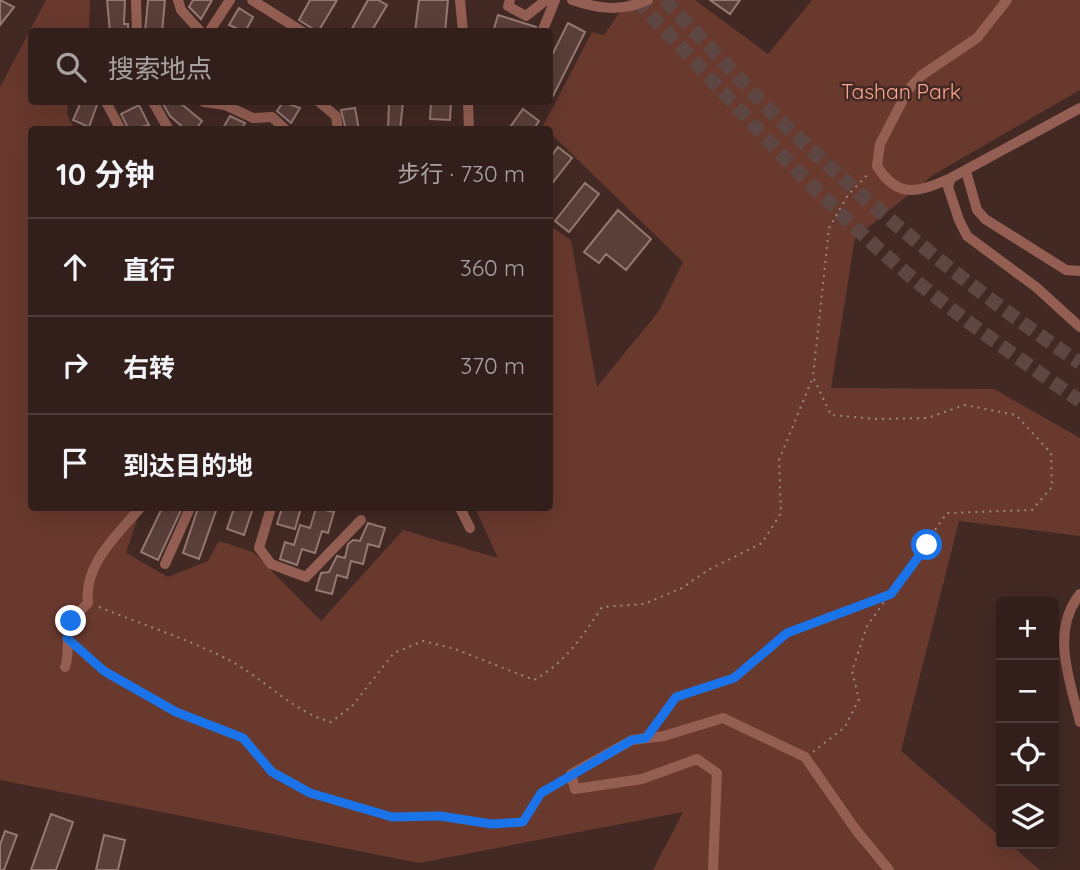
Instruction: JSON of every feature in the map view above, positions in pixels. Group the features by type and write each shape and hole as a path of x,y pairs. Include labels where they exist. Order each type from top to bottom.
{"street":[{"path":"136,0 137,28"},
{"path":"178,0 181,10 197,28"},
{"path":"212,28 230,0"},
{"path":"252,0 297,28"},
{"path":"460,0 463,28"},
{"path":"510,0 508,6 526,16 546,0"},
{"path":"544,28 555,0"},
{"path":"572,0 611,9 632,8 648,0"},
{"path":"1007,0 977,38 922,75 908,90 880,144 877,166 885,180 902,190 914,192 966,171 1080,107"},
{"path":"108,105 119,126"},
{"path":"155,105 167,126"},
{"path":"225,105 253,118 272,117 282,126"},
{"path":"323,105 336,116 337,126"},
{"path":"468,105 468,126"},
{"path":"966,171 977,210 985,219 1066,270 1080,271"},
{"path":"951,178 948,187 958,220 967,236 1036,288 1080,327"},
{"path":"65,667 71,652 67,638 71,621 88,603 86,588 99,557 137,511"},
{"path":"165,564 189,511"},
{"path":"270,511 259,548 271,564 306,577 361,520"},
{"path":"462,511 470,528"},
{"path":"1080,594 1067,622 1063,653 1080,722"},
{"path":"713,870 717,773 696,759 642,779 575,789 571,774 632,740 723,718 805,757 856,830 890,870"}],"path":[{"path":"88,603 225,659 275,688 311,717 331,722 352,706 394,653 423,641 455,649 534,680 556,668 574,649 602,607 643,604 682,588 708,570 762,543 781,513 779,460 813,377 829,228 848,195 877,166"},
{"path":"805,757 829,743 845,727 859,699 852,671 867,626 947,513 1032,510 1052,487 1051,453 1016,415 965,405 927,418 877,419 831,415 813,377"},
{"path":"646,738 676,697 734,678 787,633 891,594"},
{"path":"67,638 104,671 176,712 243,738 272,772 310,793 362,810 392,817 440,816 492,824 523,822 541,793 571,774"}],"green space":[{"path":"46,0 90,0 89,28 31,28"},
{"name":"Tashan Park","path":"628,0 695,0 768,54 812,0 1080,0 1080,90 933,175 855,238 831,388 994,389 1080,438 1080,536 959,521 901,751 996,833 996,849 1016,849 1040,870 653,870 683,812 419,863 0,780 0,87 28,34 28,105 68,105 67,114 73,126 28,126 28,511 140,511 126,553 168,577 208,561 219,541 253,552 321,621 403,530 498,558 476,511 553,511 553,228 571,240 597,387 659,311 683,262 553,136 553,126 543,126 592,32 604,35"}],"building":[{"path":"0,0 14,7 0,25"},
{"path":"107,0 125,0 124,24 128,24 128,28 110,28"},
{"path":"148,0 165,0 162,28 145,28"},
{"path":"193,0 212,0 201,19 189,7"},
{"path":"310,0 337,0 320,28 312,28 299,20"},
{"path":"368,0 378,0 387,5 373,28 352,28"},
{"path":"419,0 448,0 445,28 416,28"},
{"path":"710,0 740,0 730,14"},
{"path":"239,8 253,17 247,28 229,25"},
{"path":"498,15 536,27 536,28 494,28"},
{"path":"568,23 585,32 553,96 553,53"},
{"path":"80,105 97,105 89,126 73,120"},
{"path":"139,105 149,125 127,126 121,114"},
{"path":"164,105 183,105 202,121 198,126 181,126 170,116"},
{"path":"281,105 300,108 291,123 277,111"},
{"path":"389,105 403,105 400,126 388,126"},
{"path":"431,105 451,105 450,120 430,119"},
{"path":"355,108 358,126 345,126 341,110"},
{"path":"523,109 539,121 536,126 511,126"},
{"path":"230,116 245,123 243,126 224,126"},
{"path":"558,147 572,158 553,182 553,154"},
{"path":"585,183 599,194 569,232 555,221"},
{"path":"618,210 651,239 626,270 606,254 599,263 584,252"},
{"path":"161,511 181,511 158,560 141,552"},
{"path":"197,511 216,511 199,559 183,553"},
{"path":"233,511 252,511 244,535 227,529"},
{"path":"281,511 300,511 295,529 277,524"},
{"path":"315,511 334,512 328,533 322,531 315,553 302,549 297,565 280,559 285,542 294,545 300,525 310,528"},
{"path":"368,523 385,528 379,547 368,544 363,564 351,561 347,578 337,575 332,594 316,590 321,573 329,572 337,556 345,558 348,544 353,540 360,541"},
{"path":"51,814 73,822 56,870 31,870"},
{"path":"5,831 17,835 4,870 0,870 0,845"},
{"path":"104,835 125,840 118,870 96,870"}],"tunnel":[{"path":"636,0 782,155 873,244 948,306 1080,401"},
{"path":"664,0 770,111 856,190 965,280 1080,363"}],"route":[{"path":"71,621 67,638 104,671 176,712 211,723 243,738 272,772 310,793 392,817 440,816 492,824 523,822 541,793 632,740 646,738 676,697 734,678 766,648 787,633 891,594 927,545"}]}
